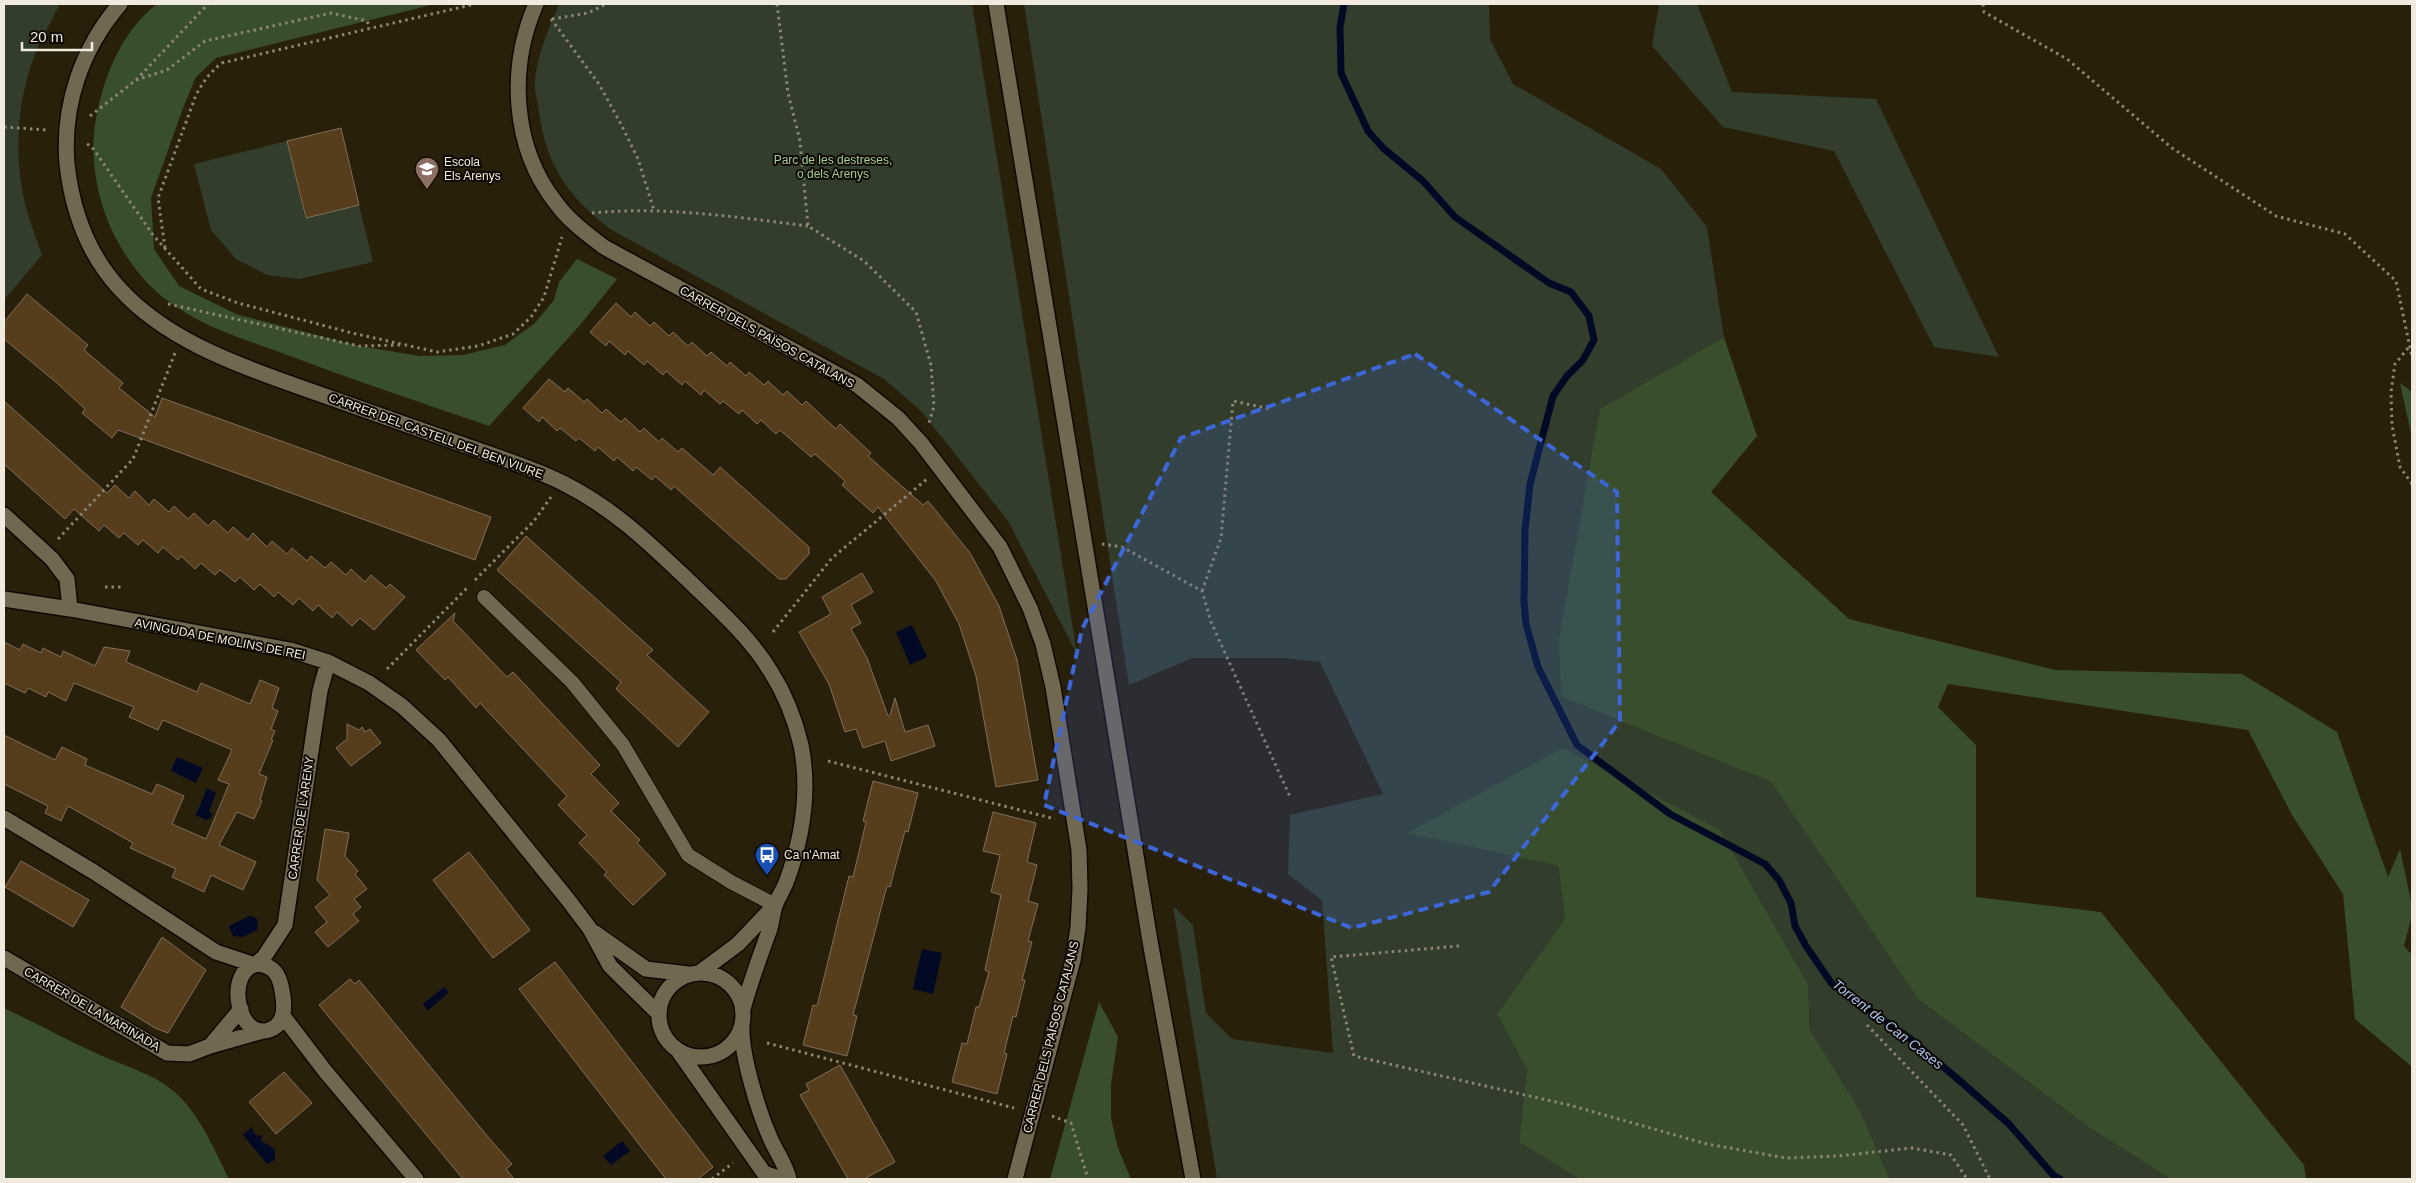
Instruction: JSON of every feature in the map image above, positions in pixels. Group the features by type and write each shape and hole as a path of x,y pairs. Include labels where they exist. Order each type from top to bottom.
{"street":[{"name":"CARRER DEL CASTELL DEL BEN VIURE","path":"120,4 102,27 82,64 69,109 66,131 69,184 75,208 87,240 100,265 120,290 152,318 184,338 216,354 267,375 510,462 560,482 597,501 624,520 710,600 746,638 771,670 785,698 801,747 805,814 786,883 775,905 770,930 757,961 743,1009"},
{"name":"CARRER DELS PAÏSOS CATALANS","path":"536,4 525,37 520,65 518,99 521,129 526,143 537,171 555,202 578,227 604,247 857,385 898,418 931,456 1000,547 1030,608 1043,644 1053,686 1079,850 1080,889 1078,928 1073,960 1015,1179"},
{"path":"996,4 1150,941 1193,1179"},
{"path":"4,515 52,559 67,579 70,609"},
{"name":"AVINGUDA DE MOLINS DE REI","path":"4,599 70,609 290,650 328,662 369,683 402,706 439,740 590,929 610,966 658,1014"},
{"name":"CARRER DE L'ARENY","path":"255,965 264,957 285,925 320,691 328,662"},
{"path":"4,818 94,872 216,952 255,965 271,968 279,978 283,1016 325,1071 416,1179"},
{"name":"CARRER DEL CASTELL DEL BEN VIURE","path":"694,974 738,944 775,905"},
{"name":"AVINGUDA DE MOLINS DE REI","path":"590,929 616,950 646,969 694,974"},
{"name":"CARRER DE LA MARINADA","path":"4,958 167,1053 189,1054 263,1031"},
{"path":"255,965 245,970 241,976 239,989 241,1009 245,1021 250,1027 263,1031 276,1027 283,1016"},
{"path":"782,1179 764,1173 680,1052 668,1042 660,1029 658,1014 660,1001 667,989 676,980 694,974 715,975 728,982 738,994 743,1009 741,1044 771,1139 787,1170 789,1179"},
{"path":"210,1046 241,1009"},
{"path":"680,1052 698,1057 717,1054 737,1038 742,1026"}],"lane":[{"path":"484,597 572,682 624,745 688,855 731,882 775,905"}],"path":[{"path":"90,116 136,80 208,4"},
{"path":"165,248 158,198 196,95 202,83 213,70 222,64 475,4"},
{"path":"552,19 588,13 606,4"},
{"path":"777,4 788,93 800,141 808,226"},
{"path":"1983,4 1984,12 2068,59 2172,148 2276,216 2345,234 2396,281 2412,357"},
{"path":"136,80 167,70 205,41 331,13 367,21 370,28"},
{"path":"547,15 552,19 600,84 622,124 638,159 654,210"},
{"path":"4,127 30,129"},
{"path":"87,144 92,147 165,248 201,290 238,304 352,334 436,352 478,346 513,334 532,317 544,297 562,234"},
{"path":"586,215 624,210 654,210 808,226 864,261 916,312 931,366 934,406 928,426"},
{"path":"168,304 360,346 405,345"},
{"path":"2409,347 2395,364 2391,392 2392,426 2400,467 2412,484"},
{"path":"62,534 133,459 168,367 177,350"},
{"path":"1271,410 1233,401 1221,538 1202,591 1211,622 1291,799"},
{"path":"773,632 832,558 926,480"},
{"path":"387,669 534,521 555,492"},
{"path":"1084,542 1122,547 1202,591"},
{"path":"105,587 121,587"},
{"path":"828,761 1049,819"},
{"path":"1459,946 1331,957 1354,1056 1569,1105 1707,1144 1786,1158 1838,1156 1912,1148 1951,1155 1967,1179"},
{"path":"1867,1025 1963,1125 1990,1179"},
{"path":"767,1044 1013,1108"},
{"path":"1054,1117 1071,1122 1088,1179"},
{"path":"712,1179 737,1160"}],"highlighted area":[{"path":"1415,354 1617,492 1620,721 1489,892 1352,928 1044,805 1082,629 1181,438"}],"green space":[{"path":"4,4 60,4 29,71 24,90 19,131 18,151 23,192 42,255 4,300"},
{"path":"157,4 435,4 216,58 196,77 151,198 154,249 179,286 236,314 359,346 420,356 463,355 505,345 535,323 554,300 559,282 577,259 617,279 580,325 489,426 333,372 213,327 175,306 155,290 137,271 122,250 101,202 96,176 95,125 102,91 115,58 133,29 144,15"},
{"name":"Parc de les destreses, o dels Arenys","path":"559,4 972,4 1077,654 1008,521 922,412 884,379 610,229 571,192 561,178 547,149 535,89 536,71 541,52"},
{"path":"1024,4 1489,4 1490,39 1513,84 1661,169 1707,227 1724,337 1600,409 1561,697 1771,782 1918,999 2087,1126 2170,1179 1890,1179 1859,1109 1810,1030 1808,984 1720,830 1408,833 1558,866 1565,919 1497,1014 1527,1070 1519,1142 1579,1179 1217,1179 1173,906 1193,925 1206,1013 1232,1039 1333,1053 1322,900 1288,874 1290,815 1383,794 1320,662 1284,658 1192,658 1129,685"},
{"path":"1659,4 1697,4 1732,92 1876,99 1999,357 1934,347 1834,151 1723,127 1652,46"},
{"path":"287,141 305,218 359,205 373,262 299,279 267,275 236,259 211,230 194,164"},
{"path":"1724,337 1757,436 1711,492 1849,619 2055,670 2242,674 2337,732 2388,877 2400,849 2412,906 2412,915 2404,946 2412,955 2412,1072 2411,1066 2355,1019 2343,894 2292,815 2248,730 1948,684 1938,707 1976,745 1976,897 2101,912 2304,1165 2306,1179 2170,1179 2087,1126 1918,999 1771,782 1561,697 1559,638 1600,409"},
{"path":"2400,383 2412,392 2412,438"},
{"path":"1563,748 1720,830 1808,984 1810,1030 1859,1109 1890,1179 1579,1179 1519,1142 1527,1070 1497,1014 1565,919 1558,866 1407,833"},
{"path":"1099,1002 1118,1037 1111,1084 1111,1118 1118,1148 1131,1179 1050,1179"},
{"path":"4,1008 88,1049 151,1076 169,1088 186,1104 201,1124 229,1179 4,1179"}],"water":[{"path":"912,625 927,657 910,665 896,632"},
{"path":"177,757 203,768 196,783 171,771"},
{"path":"207,788 216,793 209,811 212,814 211,818 206,820 196,815"},
{"path":"249,916 255,917 258,920 257,930 243,937 233,936 229,926"},
{"path":"922,949 942,953 933,994 913,989"},
{"path":"444,987 449,992 428,1011 423,1004"},
{"path":"252,1127 255,1135 262,1136 261,1141 275,1149 275,1160 267,1164 243,1135"},
{"path":"622,1141 630,1151 611,1165 603,1156"}],"building":[{"path":"341,128 359,205 306,218 287,141"},
{"path":"27,294 88,345 84,350 123,383 119,388 155,417 162,398 491,517 475,560 118,430 112,438 82,413 85,409 57,383 4,339 4,322"},
{"path":"616,303 631,317 635,312 650,326 654,322 669,336 673,332 688,346 692,342 707,356 711,352 727,366 730,362 746,376 749,372 764,385 768,381 783,395 787,391 802,405 806,401 836,429 840,424 871,453 868,456 923,505 928,501 970,553 999,606 1017,660 1038,780 996,787 976,676 959,624 936,581 878,507 873,513 842,485 845,481 815,454 811,457 780,430 776,434 761,420 757,424 742,410 739,414 723,401 720,404 704,390 701,395 685,381 682,385 666,371 663,375 647,361 644,365 628,351 625,355 609,341 606,346 590,332"},
{"path":"549,379 565,392 568,388 584,402 587,399 602,413 606,409 621,422 625,418 640,432 644,428 659,442 662,438 678,452 682,448 713,475 720,467 809,547 809,554 786,579 779,579 674,486 671,490 655,476 652,480 636,467 633,471 617,457 614,461 598,447 595,451 579,438 576,441 560,428 557,431 542,417 539,422 523,408"},
{"path":"4,401 107,493 115,485 129,498 135,491 149,505 154,499 169,512 174,506 188,519 194,513 208,526 214,520 228,533 233,527 248,540 253,533 267,547 272,541 287,554 292,548 307,561 311,556 325,568 331,562 346,575 351,569 365,582 371,575 386,588 390,584 405,597 374,630 360,618 352,626 337,612 332,618 318,605 313,611 299,598 293,605 278,592 274,597 260,584 254,590 240,577 235,582 220,570 215,575 201,563 195,569 181,556 178,560 163,547 158,553 143,540 138,545 124,533 119,538 104,525 99,531 74,509 65,519 4,464"},
{"path":"526,536 653,650 647,655 709,712 678,747 616,689 621,682 497,570"},
{"path":"862,573 873,592 851,605 861,623 851,629 867,658 888,716 890,715 895,698 905,732 928,725 935,746 891,761 885,741 863,748 856,729 845,732 829,684 799,632 831,614 822,597"},
{"path":"455,613 453,621 507,677 513,672 600,765 591,774 619,803 611,811 640,840 637,843 666,874 633,905 604,875 607,872 579,843 587,835 558,805 567,796 480,703 476,708 448,677 445,680 416,650"},
{"path":"4,642 20,650 23,644 41,653 43,648 61,657 63,651 95,666 104,647 130,651 126,662 197,692 201,683 250,704 260,680 279,688 272,708 278,711 271,729 275,731 271,740 273,740 259,774 267,777 260,800 262,801 254,819 237,812 219,845 256,862 243,890 211,875 204,892 172,877 176,869 130,848 133,843 68,806 61,821 45,813 48,806 4,784 4,735 55,760 62,747 87,759 85,765 152,794 157,784 184,796 172,824 206,839 229,784 218,780 232,750 163,720 158,730 129,717 134,707 74,683 66,701 48,692 46,697 28,688 25,693 4,683"},
{"path":"347,724 359,730 362,727 365,732 370,729 381,743 351,766 336,748 347,739"},
{"path":"873,781 918,793 908,832 905,831 890,887 887,886 853,1015 857,1016 847,1056 803,1045 813,1005 817,1006 849,876 853,877 866,822 863,821"},
{"path":"993,812 1036,823 1027,862 1037,865 1028,901 1038,904 1028,941 1032,942 1022,980 1025,980 1016,1017 1013,1016 1004,1053 1007,1054 997,1094 952,1082 962,1043 967,1044 976,1007 979,1007 989,972 985,970 1001,895 991,892 1000,855 983,851"},
{"path":"325,829 349,833 345,856 358,871 355,874 367,889 354,899 361,907 353,914 359,921 328,947 315,932 327,922 315,907 330,895 317,880"},
{"path":"469,852 530,930 493,958 433,880"},
{"path":"21,861 89,900 73,927 5,887"},
{"path":"162,937 206,970 168,1033 155,1028 121,1007"},
{"path":"555,962 713,1167 698,1179 666,1179 519,989"},
{"path":"350,979 355,984 359,980 512,1164 506,1169 514,1179 463,1179 319,1005"},
{"path":"840,1065 895,1162 864,1179 848,1179 800,1095 809,1090 806,1084"},
{"path":"284,1072 312,1103 276,1134 249,1102"}],"waterway":[{"name":"Torrent de Can Cases","path":"1344,4 1340,27 1341,73 1368,131 1383,148 1423,181 1455,217 1549,283 1571,292 1589,316 1594,340 1583,360 1567,376 1553,396 1530,484 1525,530 1524,601 1526,624 1538,667 1577,745 1670,814 1765,864 1779,880 1791,903 1795,926 1832,984 1908,1037 1960,1081 2009,1124 2054,1176 2060,1179"}],"place":[{"name":"Escola Els Arenys","path":"427,190"},
{"name":"Ca n'Amat","path":"767,876"}]}
